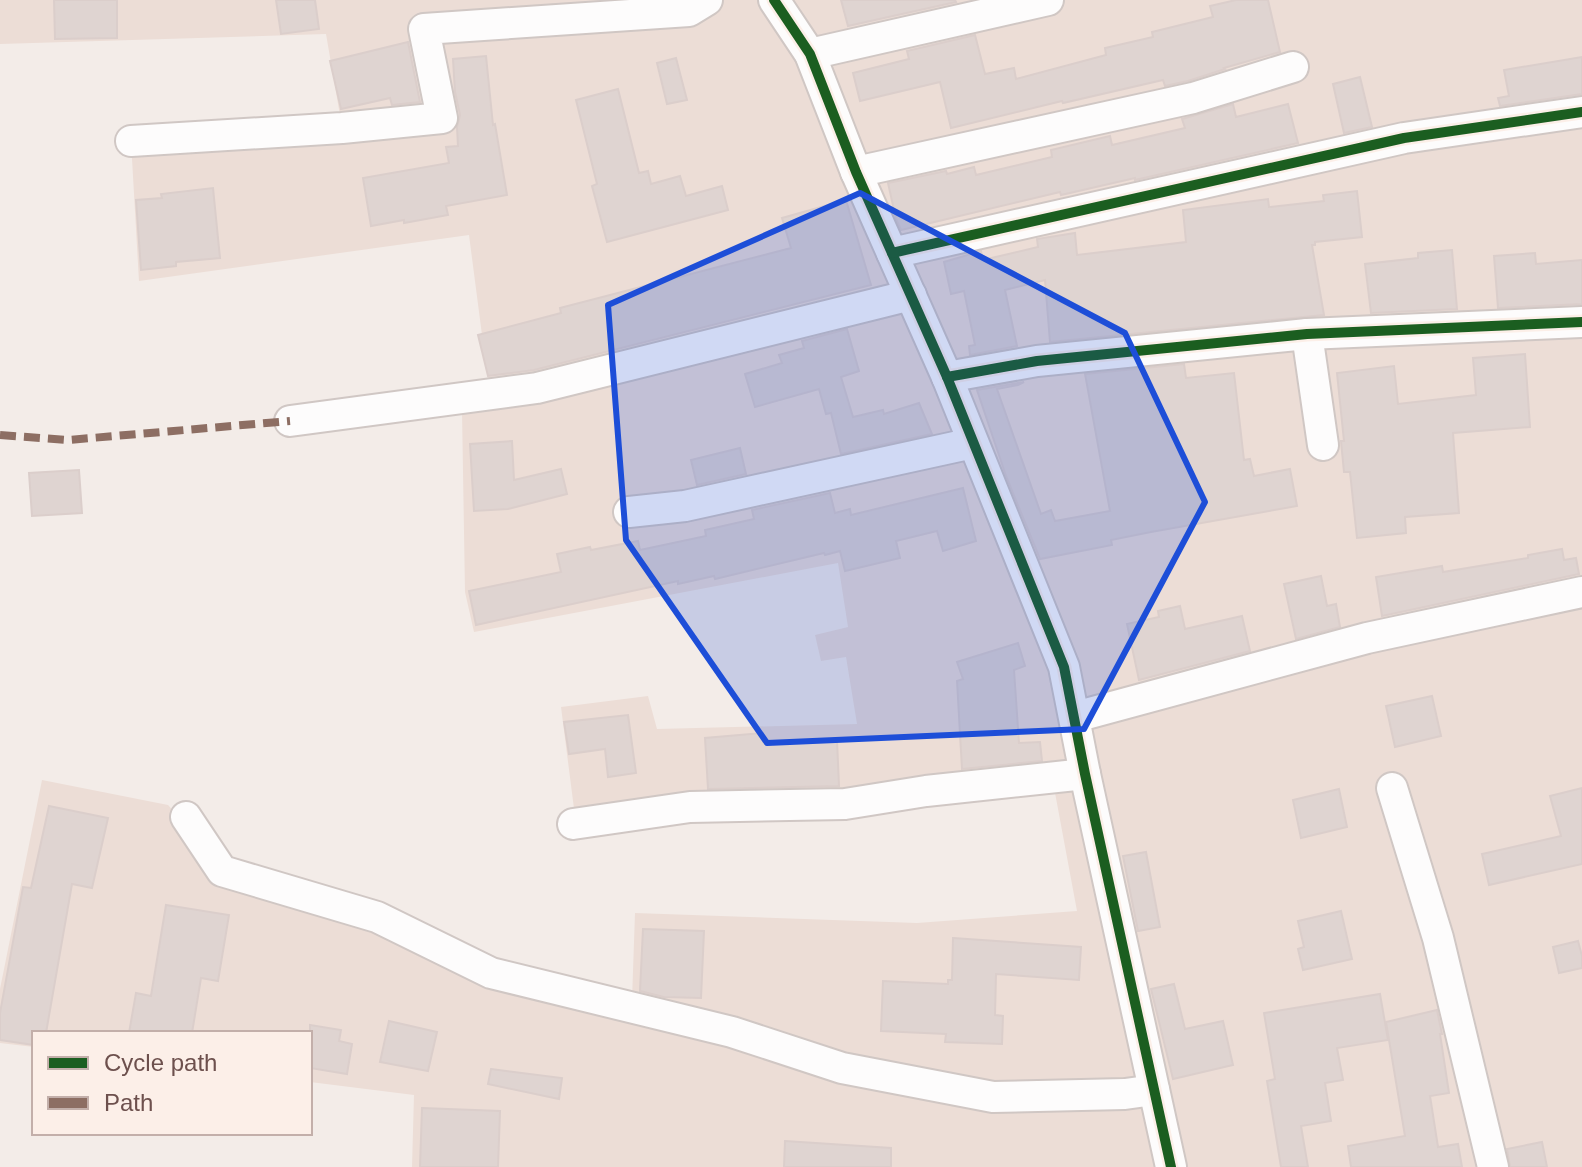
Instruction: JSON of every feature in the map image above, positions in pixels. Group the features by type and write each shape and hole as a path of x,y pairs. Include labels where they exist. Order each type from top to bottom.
{"street":[{"path":"131,141 342,128 442,118 424,29 689,11 707,0"},
{"path":"774,0 810,54 856,172 947,377 1064,667 1171,1167"},
{"path":"810,54 1048,0"},
{"path":"856,172 1193,98 1293,67"},
{"path":"892,253 1404,138 1582,112"},
{"path":"290,421 537,388 911,295"},
{"path":"947,377 1037,361 1307,334 1582,322"},
{"path":"1307,334 1323,445"},
{"path":"629,512 685,506 973,443"},
{"path":"1075,717 1367,638 1582,592"},
{"path":"573,824 690,807 845,804 926,791 1085,774"},
{"path":"1392,788 1438,938 1493,1167"},
{"path":"186,817 222,871 377,917 491,973 732,1032 842,1068 993,1097 1125,1094 1154,1090"}],"highlighted area":[{"path":"860,193 1125,333 1205,502 1084,729 767,743 626,540 608,305"}],"shaded area":[{"path":"0,0 1582,0 1582,1167 412,1167 414,1095 312,1082 312,1031 32,1031 32,1047 0,1043 0,989 42,780 168,805 230,874 334,899 473,973 632,1000 635,913 917,923 1077,911 1053,782 577,832 561,707 648,696 657,729 857,724 846,657 821,661 815,635 848,627 838,563 474,632 465,592 462,411 488,381 469,235 139,281 131,141 342,127 326,34 0,44"}],"building":[{"path":"54,0 117,0 117,38 55,39"},
{"path":"276,0 315,0 319,29 281,34"},
{"path":"841,0 955,0 956,2 848,26"},
{"path":"1236,0 1268,0 1280,52 1188,81 1165,86 1163,80 951,128 940,82 860,101 853,73 909,59 907,51 975,35 985,74 1014,68 1016,79 1106,55 1105,48 1153,37 1152,32 1213,17 1210,6"},
{"path":"408,42 420,102 392,105 390,98 341,109 330,61"},
{"path":"486,56 493,125 507,195 446,206 448,215 371,226 363,178 449,163 446,147 458,146 460,115 453,59"},
{"path":"1582,57 1582,94 1500,106 1498,98 1509,96 1504,70"},
{"path":"676,58 687,100 667,104 657,63"},
{"path":"1360,77 1372,127 1344,133 1333,84"},
{"path":"618,89 639,173 648,171 651,184 680,176 686,196 722,186 728,210 607,242 592,186 597,184 576,100"},
{"path":"1233,104 1236,117 1288,104 1298,143 1135,180 1061,195 1060,192 901,230 896,219 888,183 974,167 976,175 1052,157 1051,150 1110,136 1112,145 1185,128 1182,119"},
{"path":"213,188 220,258 176,262 176,266 141,270 136,200"},
{"path":"1357,191 1362,237 1315,242 1312,245 1324,315 1050,342 1045,280 1005,290 1017,346 970,355 969,346 975,345 964,291 951,294 944,262 981,251 983,260 1038,247 1037,239 1075,233 1077,255 1186,242 1183,210 1268,199 1269,207 1324,201 1323,195"},
{"path":"846,200 871,285 534,370 488,376 478,335 561,313 560,308 791,248 782,218"},
{"path":"1452,250 1457,309 1371,313 1365,264 1418,258 1418,253"},
{"path":"1535,253 1536,264 1582,260 1582,304 1498,308 1494,256"},
{"path":"847,329 859,371 841,377 853,417 883,410 884,414 919,403 932,434 841,454 831,413 826,414 819,389 755,407 745,374 782,363 779,355 804,348 802,341"},
{"path":"1525,354 1530,427 1453,433 1459,513 1405,517 1406,533 1357,538 1350,472 1344,472 1337,373 1394,366 1398,404 1476,395 1473,358"},
{"path":"1184,364 1186,378 1234,373 1244,460 1250,459 1254,476 1290,469 1297,506 1111,540 1112,545 1040,559 1006,476 977,390 1024,382 997,389 1041,514 1051,510 1055,521 1110,511 1085,374"},
{"path":"512,441 514,480 561,469 567,494 508,509 474,511 470,444"},
{"path":"740,448 746,474 697,485 691,460"},
{"path":"79,470 82,513 32,516 29,473"},
{"path":"963,488 976,541 943,551 937,531 896,541 900,558 845,571 840,551 824,553 715,579 714,576 678,584 678,581 476,625 469,591 561,572 557,554 638,541 640,550 706,536 705,530 754,519 752,510 830,493 835,513 850,509 851,515"},
{"path":"1562,549 1564,560 1576,558 1579,574 1382,616 1376,577 1442,566 1443,572"},
{"path":"1321,576 1327,606 1336,604 1340,627 1296,639 1284,584"},
{"path":"1180,606 1185,629 1242,616 1250,651 1139,680 1127,624 1159,617 1158,611"},
{"path":"1018,643 1025,666 1014,670 1019,743 1040,742 1042,761 962,769 957,681 963,679 957,662"},
{"path":"1432,696 1441,736 1395,747 1386,706"},
{"path":"628,715 636,773 608,777 605,749 569,754 564,722"},
{"path":"762,733 763,742 837,740 839,786 708,789 705,738"},
{"path":"1582,788 1582,864 1489,885 1482,854 1561,836 1550,796"},
{"path":"1339,789 1347,827 1301,838 1293,800"},
{"path":"49,806 108,818 92,888 72,884 46,1031 32,1031 32,1045 0,1040 0,1013 23,887 31,888"},
{"path":"1146,852 1160,927 1138,931 1123,856"},
{"path":"166,905 229,915 218,981 201,978 192,1031 129,1031 136,993 151,996"},
{"path":"1341,911 1352,959 1303,970 1298,949 1304,947 1298,921"},
{"path":"643,929 704,931 701,998 664,997 640,991"},
{"path":"953,938 1081,947 1079,980 996,974 995,1015 1003,1016 1002,1044 945,1042 946,1034 881,1031 883,981 948,984 948,980 952,980"},
{"path":"1578,941 1582,968 1559,973 1553,947"},
{"path":"1174,984 1185,1029 1223,1021 1233,1065 1173,1079 1151,989"},
{"path":"1380,994 1388,1040 1337,1048 1343,1080 1325,1083 1331,1121 1301,1126 1308,1167 1281,1167 1267,1081 1275,1079 1264,1013"},
{"path":"1437,1010 1449,1093 1430,1096 1438,1147 1458,1144 1462,1167 1351,1167 1348,1146 1405,1136 1386,1022"},
{"path":"389,1021 437,1032 428,1071 380,1062"},
{"path":"310,1025 341,1030 339,1041 352,1044 347,1074 312,1068"},
{"path":"491,1069 562,1078 559,1099 488,1084"},
{"path":"422,1108 500,1111 498,1167 420,1167"},
{"path":"785,1141 891,1148 891,1167 784,1167"},
{"path":"1542,1142 1547,1167 1510,1167 1507,1149"}],"marked path":[{"path":"0,435 68,440 290,421"}],"cycle path":[{"path":"774,0 810,54 856,172 947,377 1064,667 1171,1167"},
{"path":"892,253 1404,138 1582,112"},
{"path":"947,377 1037,361 1307,334 1582,322"}]}
